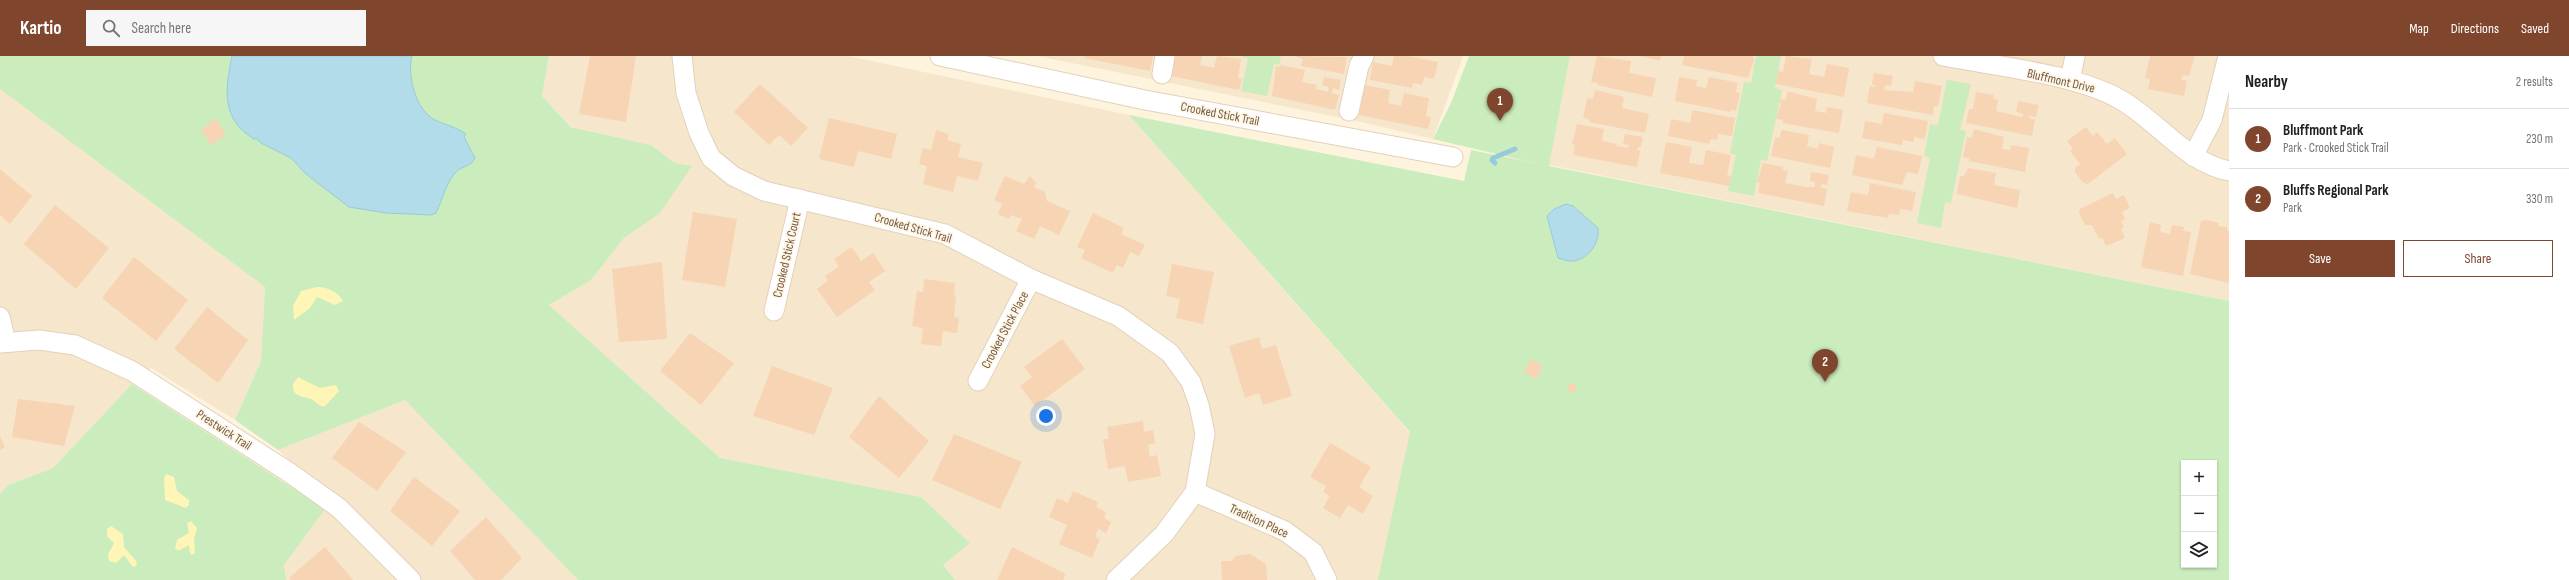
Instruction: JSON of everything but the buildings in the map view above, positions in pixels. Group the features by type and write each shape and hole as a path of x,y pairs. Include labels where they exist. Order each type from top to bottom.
{"street":[{"name":"Crooked Stick Trail","path":"682,56 686,93 710,158 733,176 764,191 945,234 1031,279 1118,316 1170,353 1192,382 1200,405 1205,434 1195,492"},
{"name":"Crooked Stick Trail","path":"940,56 1145,100 1453,157"},
{"path":"1162,74 1165,56"},
{"path":"1349,111 1359,66 1364,56"},
{"name":"Bluffmont Drive","path":"1942,56 2070,80 2095,87 2122,100 2193,156 2229,171"},
{"path":"2070,80 2074,56"},
{"path":"2193,156 2212,120 2228,56"},
{"name":"Crooked Stick Court","path":"774,311 800,199"},
{"name":"Crooked Stick Place","path":"978,380 1031,279"},
{"path":"0,318 3,343"},
{"name":"Prestwick Trail","path":"3,343 39,340 75,345 132,371 290,473 338,508 411,580"},
{"path":"1116,580 1164,534 1195,492"},
{"name":"Tradition Place","path":"1195,492 1285,531 1313,552 1327,580"}],"shaded area":[{"path":"549,56 848,56 1129,115 1412,435 1381,580 955,580 943,565 970,543 921,497 720,458 549,305 591,280 624,238 675,163 651,145 572,127 542,96"},
{"path":"1037,56 1463,56 1433,139 1361,122"},
{"path":"1570,56 2229,56 2229,301 1549,165"},
{"path":"0,89 265,287 261,361 235,420 151,368 132,384 53,468 8,485 0,494"},
{"path":"405,400 578,580 286,580 284,565 335,494 312,482 278,450"}],"green space":[{"path":"0,56 549,56 542,96 571,127 651,145 675,163 692,166 660,213 624,238 591,280 549,305 720,458 921,497 970,543 943,565 955,580 578,580 405,400 278,450 235,420 261,361 265,287 0,89"},
{"path":"1241,56 1281,56 1279,65 1274,64 1267,96 1241,91 1248,59"},
{"path":"1469,56 1570,56 1549,166 2229,301 2229,580 1378,580 1410,432 1129,115 1464,181 1471,150 1539,164 1433,139 1451,103"},
{"path":"1756,56 1781,56 1775,88 1782,90 1767,161 1761,160 1754,196 1728,191 1736,155 1730,153 1744,82 1751,83"},
{"path":"1947,80 1971,84 1960,130 1966,131 1951,203 1945,202 1941,228 1917,223 1930,158 1924,156 1930,124 1938,125"},
{"path":"132,384 325,509 284,565 286,580 0,580 0,494 8,485 53,468"}],"sand":[{"path":"317,287 332,291 339,295 343,301 335,305 317,297 310,308 294,320 293,306 301,291"},
{"path":"298,377 320,388 336,385 339,391 325,406 321,406 311,399 296,394 293,384"},
{"path":"166,474 174,477 177,491 189,500 189,505 186,508 165,500 164,479"},
{"path":"191,521 197,528 194,539 195,553 192,555 190,553 189,545 178,551 175,548 177,540 189,533 187,523"},
{"path":"111,526 123,534 124,547 137,562 136,566 133,567 124,555 116,563 109,561 108,554 114,543 107,536 107,529"}],"water":[{"path":"232,56 412,56 412,82 414,91 422,108 435,120 466,134 464,137 475,158 471,163 455,173 446,187 436,213 431,215 386,213 349,207 306,174 291,158 261,143 257,139 254,139 243,131 236,122 228,103 227,92"},
{"path":"1566,204 1573,206 1598,228 1597,239 1592,249 1584,257 1574,261 1558,258 1547,216 1554,209"}],"waterway":[{"path":"1495,163 1492,160 1493,158 1515,149"}],"place":[{"name":"Bluffmont Park","path":"1500,121"},
{"name":"Bluffs Regional Park","path":"1825,382"}]}
